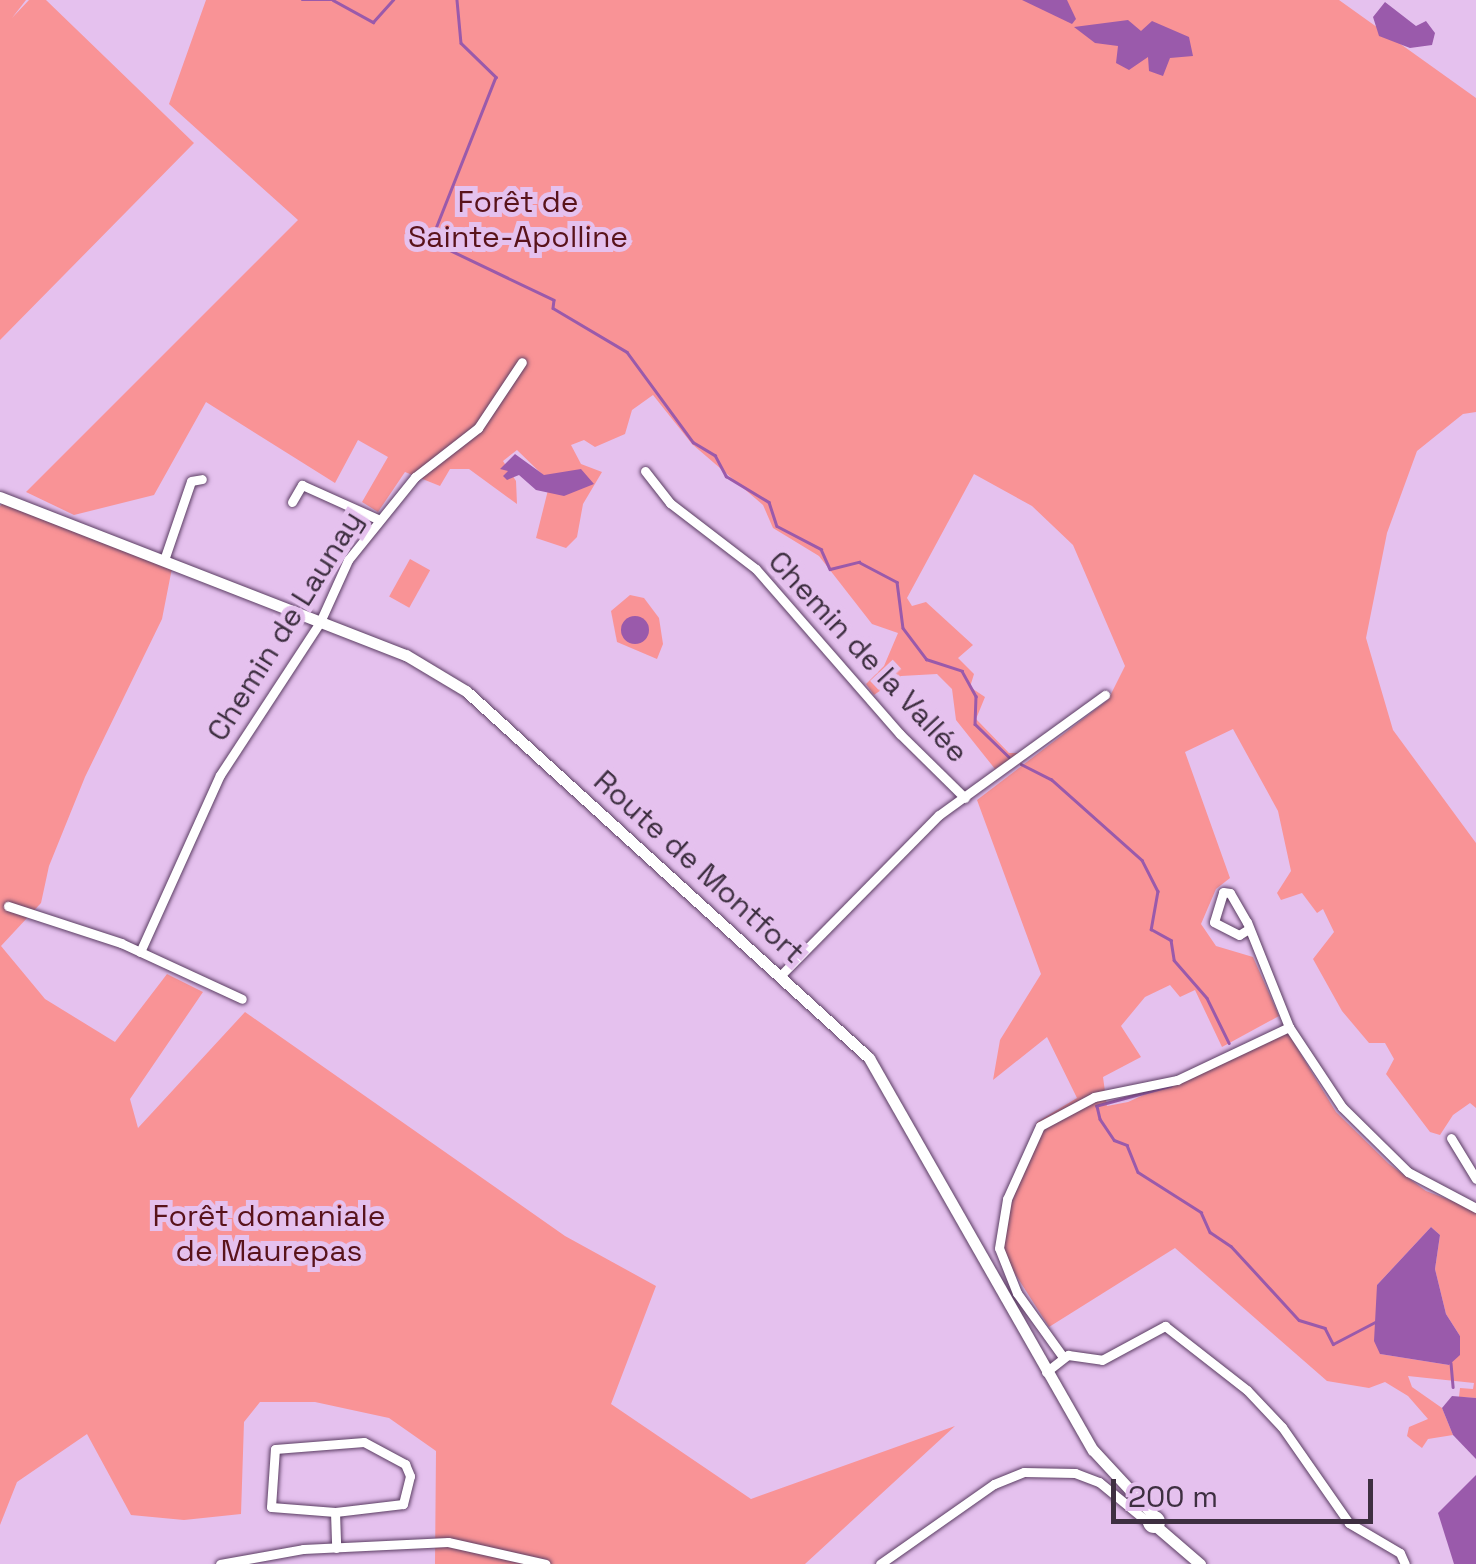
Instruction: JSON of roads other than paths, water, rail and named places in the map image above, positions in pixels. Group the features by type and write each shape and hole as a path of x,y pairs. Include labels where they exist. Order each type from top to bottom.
{"street":[{"name":"Chemin de Launay","path":"140,952 220,775 320,622 348,560 415,477 478,428 522,362"},
{"name":"Chemin de la Vallée","path":"645,471 670,503 756,569 965,798"},
{"path":"164,560 191,480 202,478"},
{"path":"292,502 302,485 380,520"},
{"name":"Route de Montfort","path":"0,497 406,655 466,690 846,1033 888,1084 1046,1372 1106,1468 1154,1522 1200,1564"},
{"path":"782,974 939,815 1105,696"},
{"path":"1248,930 1238,934 1214,922 1223,892 1232,896 1248,930 1289,1027 1361,1128 1436,1192 1476,1208"},
{"path":"8,906 140,952 242,999"},
{"path":"1062,1357 1003,1264 1001,1218 1040,1126 1080,1103 1176,1080 1289,1027"},
{"path":"1451,1138 1476,1178"},
{"path":"1046,1372 1062,1357 1102,1360 1165,1326 1247,1390 1350,1523 1400,1553 1405,1564"},
{"path":"364,1442 405,1464 410,1476 403,1504 335,1512 272,1507 275,1449 364,1442"},
{"path":"880,1564 970,1500 1024,1472 1075,1473 1099,1482 1154,1522"},
{"path":"335,1512 336,1548"},
{"path":"220,1564 336,1548 448,1542 546,1564"}],"waterway":[{"path":"302,0 333,0 373,22 393,0"},
{"path":"457,0 461,43 496,77 431,241 554,300 553,308 627,352 693,442 715,455 726,476 769,502 777,526 821,549 830,569 859,562 897,582 903,628 926,659 962,671 976,696 975,724 1009,757"},
{"path":"1021,764 1051,779 1142,860 1158,891 1151,929 1171,940 1174,960 1207,998 1229,1043"},
{"path":"1171,1086 1097,1106 1100,1119 1114,1140 1127,1145 1138,1172 1201,1212 1210,1232 1231,1246 1299,1320 1325,1328 1333,1344 1375,1322"},
{"path":"1451,1363 1453,1387"}],"park label":[{"name":"Forêt de Sainte-Apolline","path":"518,219"},
{"name":"Forêt domaniale de Maurepas","path":"269,1233"}]}
